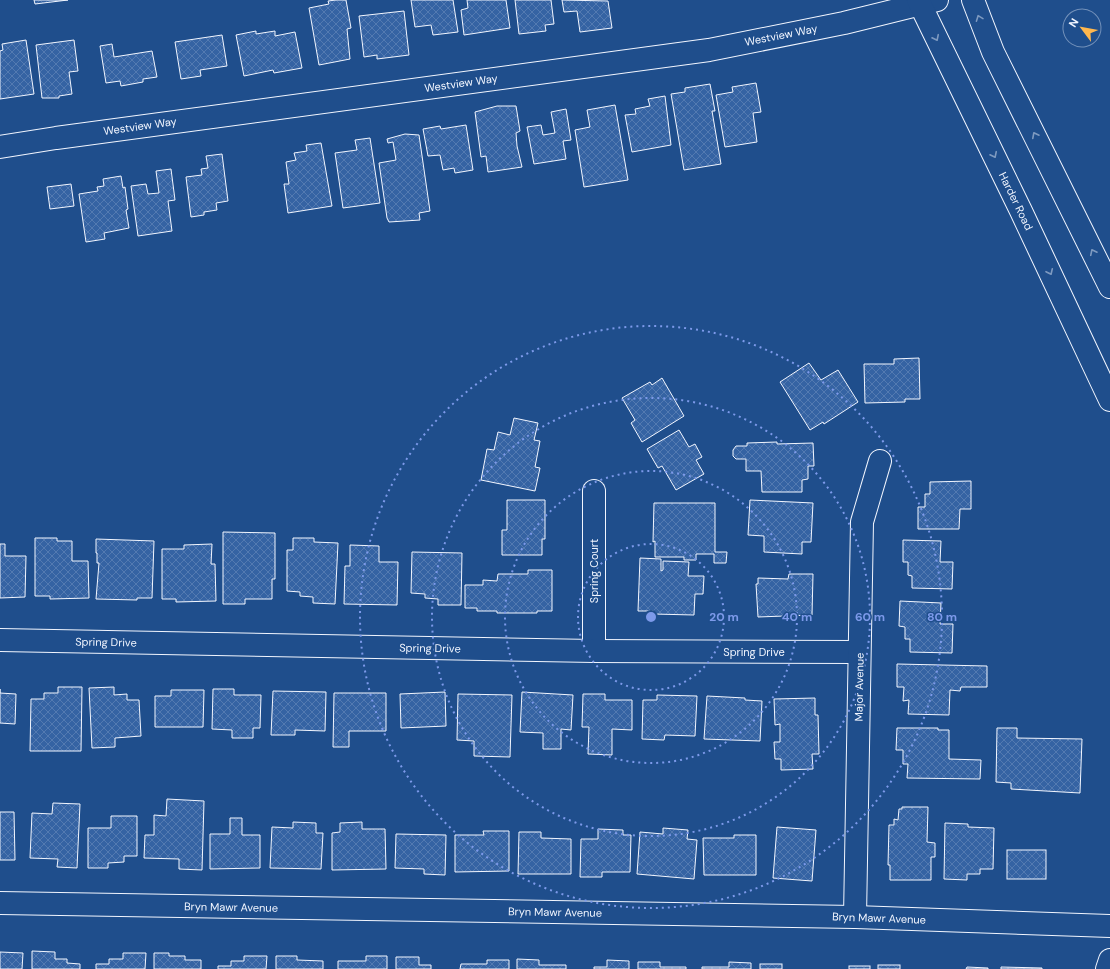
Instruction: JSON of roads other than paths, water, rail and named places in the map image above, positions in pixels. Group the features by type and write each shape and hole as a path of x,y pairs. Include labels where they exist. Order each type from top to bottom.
{"street":[{"path":"972,0 992,52 1110,287"},
{"name":"Westview Way","path":"0,147 64,137 709,50 844,23 925,1"},
{"name":"Harder Road","path":"925,1 1110,400"},
{"name":"Major Avenue","path":"855,917 862,522 880,460"},
{"name":"Spring Court","path":"594,491 594,651"},
{"name":"Spring Drive","path":"0,640 594,651 859,652"},
{"name":"Bryn Mawr Avenue","path":"0,903 855,917 1110,926"},
{"path":"1107,969 1110,960"}]}
